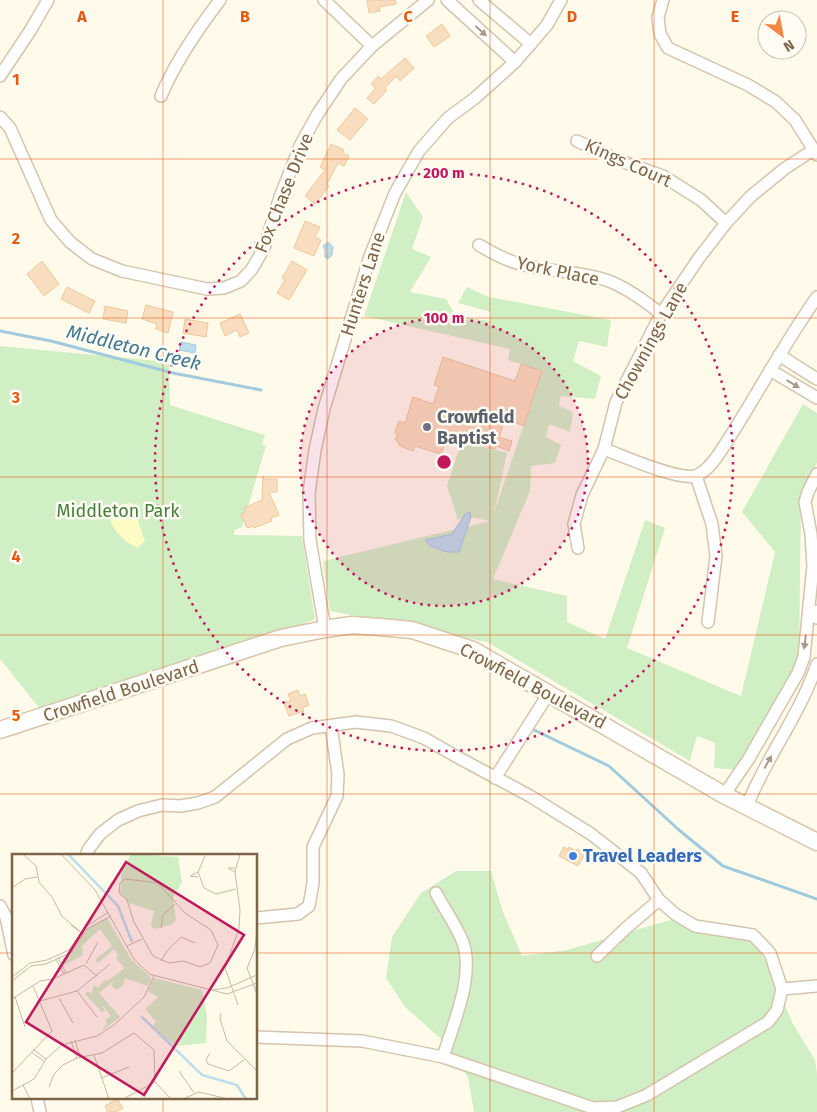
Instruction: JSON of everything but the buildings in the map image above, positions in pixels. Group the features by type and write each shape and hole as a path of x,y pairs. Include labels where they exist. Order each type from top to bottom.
{"main road":[{"name":"Crowfield Boulevard","path":"0,730 27,723 281,638 352,625 412,630 473,650 724,795 817,842"},
{"name":"Crowfield Boulevard","path":"0,736 27,723"}],"street":[{"path":"0,76 48,0"},
{"path":"161,96 170,74 220,0"},
{"path":"324,0 372,46"},
{"name":"Fox Chase Drive","path":"0,117 10,128 51,220 70,242 92,259 122,271 207,289 224,288 241,281 252,269 264,248 280,197 300,146 317,115 341,79 372,46 428,0"},
{"path":"447,0 515,62"},
{"path":"479,0 531,44"},
{"name":"Hunters Lane","path":"325,629 310,540 309,493 315,450 324,409 370,256 395,193 419,151 448,118 475,98 515,62 547,25 561,0"},
{"path":"663,0 658,17 660,34 668,48 748,85 776,102 795,120 815,152"},
{"name":"Kings Court","path":"577,141 618,160 663,176 701,200 726,223"},
{"name":"Chownings Lane","path":"578,548 574,524 582,495 604,449 616,402 662,314 699,258 726,223 750,197 784,169 815,152"},
{"name":"York Place","path":"479,245 504,259 531,267 574,272 609,282 631,292 662,314"},
{"path":"604,449 681,476 696,476 707,468 723,448 779,355 817,297"},
{"path":"779,355 817,379"},
{"path":"770,370 817,398"},
{"path":"724,795 748,760 798,673 804,657 814,614 811,534 805,502 817,474"},
{"path":"696,476 712,524 716,556 708,622"},
{"path":"747,806 754,787 805,696 817,664"},
{"path":"496,778 549,693"},
{"path":"87,854 100,834 118,820 138,811 162,805 180,806 198,803 215,797 287,739 312,728 356,722 391,726 424,738 530,796 591,834 641,873 659,900 675,914 695,926 754,935 770,953 782,989 777,1010 768,1022 647,1095 617,1107 593,1108 443,1057 362,1041 258,1037"},
{"path":"258,918 298,914 309,906 313,883 313,848 337,796 338,774 331,726"},
{"path":"436,893 462,941 467,963 466,980 443,1057"},
{"path":"598,956 625,929 659,900"},
{"path":"0,906 6,918 12,946"},
{"path":"782,989 817,986"}],"green space":[{"path":"406,192 423,217 412,249 431,257 410,292 446,299 456,316 489,321 491,312 458,303 467,287 489,297 611,320 607,347 579,341 573,361 601,376 595,399 561,396 559,406 573,412 570,432 549,424 546,437 561,445 555,463 531,466 530,491 493,579 567,596 567,622 605,639 645,520 665,528 627,648 741,696 775,552 742,512 803,404 817,413 817,463 801,496 799,662 739,770 714,768 715,743 697,736 690,761 487,642 330,611 323,561 490,521 471,517 470,512 458,520 447,486 462,441 507,453 494,513 542,371 508,360 510,349 364,316"},
{"name":"Middleton Park","path":"0,346 169,362 170,405 265,435 262,444 266,446 242,527 235,530 234,535 302,536 315,620 306,622 303,626 40,709 0,659"},
{"path":"456,871 491,871 503,912 522,956 567,950 674,919 753,938 771,972 793,1024 815,1060 817,1112 474,1112 468,1077 440,1038 405,1007 386,978 392,937 421,893"}],"sand":[{"path":"132,503 145,541 138,548 121,537 110,520 113,512 118,507"}],"water":[{"path":"328,242 333,247 332,255 328,259 325,257 323,246"},
{"path":"181,342 196,345 195,353 179,350"},
{"path":"470,512 471,517 459,552 447,552 430,546 425,540 452,534 465,514"}],"waterway":[{"name":"Middleton Creek","path":"0,331 51,341 173,373 261,390"},
{"path":"530,728 609,766 679,830 723,866 817,899"}],"place":[{"name":"Crowfield Baptist","path":"427,427"},
{"name":"Travel Leaders","path":"573,856"}]}
